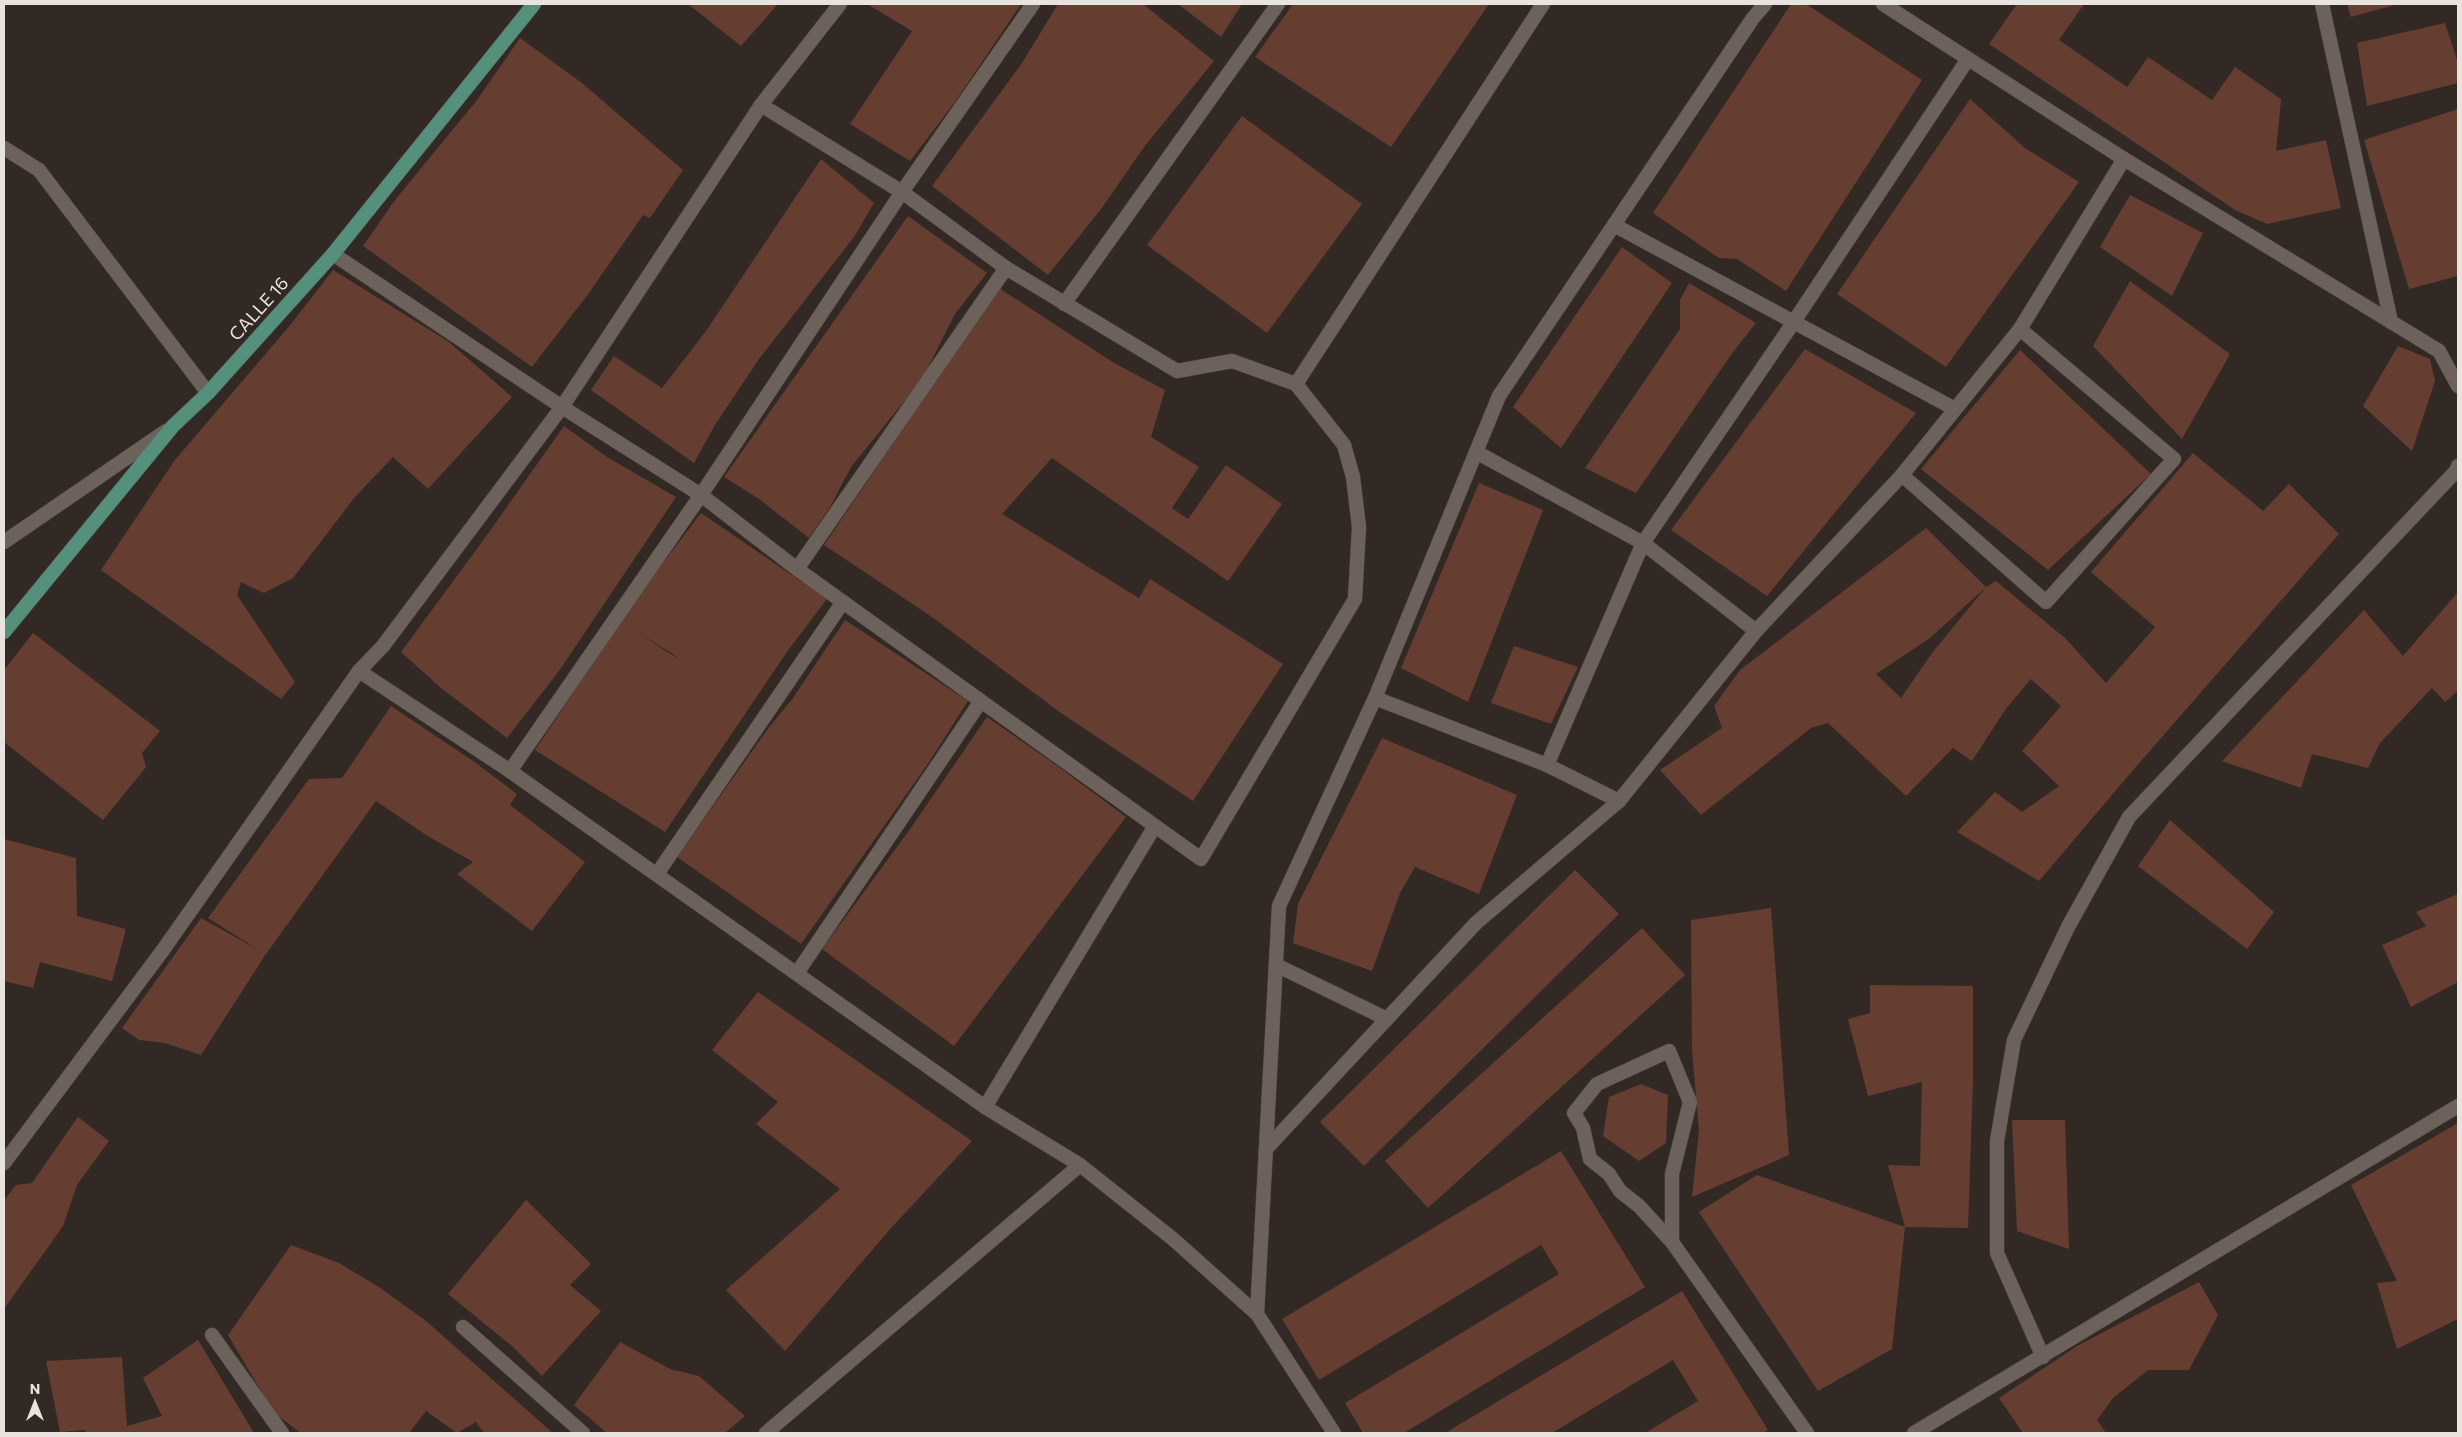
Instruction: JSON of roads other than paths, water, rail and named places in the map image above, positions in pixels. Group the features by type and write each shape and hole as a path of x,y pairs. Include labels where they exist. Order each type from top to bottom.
{"main road":[{"name":"CALLE 16","path":"4,632 173,426 208,393 334,254 534,4"}],"street":[{"path":"4,1163 163,950 359,671 384,646 562,407 761,105 840,4"},
{"path":"510,770 701,495 902,192 1033,4"},
{"path":"1064,304 1278,4"},
{"path":"1296,384 1543,4"},
{"path":"1257,1314 1279,906 1375,698 1499,396 1765,4"},
{"path":"1883,4 2124,159 2439,351 2458,386"},
{"path":"2322,4 2391,322"},
{"path":"1547,765 1643,543 1793,323 1968,60"},
{"path":"334,254 562,407 701,495 797,569 1201,859 1355,598 1358,527 1353,477 1344,445 1296,384 1232,361 1177,371 1006,268 902,192 761,105"},
{"path":"4,148 39,170 208,393"},
{"path":"1266,1149 1476,923 1619,801 1756,631 1902,475 2020,329 2124,159"},
{"path":"1614,225 1955,409"},
{"path":"797,569 1006,268"},
{"path":"1902,475 2046,602 2174,459 2020,329"},
{"path":"4,542 173,426"},
{"path":"1476,452 1643,543 1756,631"},
{"path":"2043,1357 1997,1253 1997,1141 2014,1040 2068,927 2129,817 2457,470 2458,466"},
{"path":"656,874 843,602"},
{"path":"359,671 510,770 986,1107 1080,1165 1173,1239 1257,1314 1334,1433"},
{"path":"1375,698 1547,765 1619,801"},
{"path":"797,973 981,701"},
{"path":"986,1107 1155,826"},
{"path":"1276,965 1387,1019"},
{"path":"1672,1242 1672,1174 1690,1102 1669,1051 1597,1084 1574,1113 1583,1128 1590,1158 1609,1174 1620,1191 1640,1206 1672,1242 1808,1433"},
{"path":"1914,1433 2458,1106"},
{"path":"766,1433 1080,1165"},
{"path":"463,1327 583,1433"},
{"path":"212,1335 282,1433"}]}
